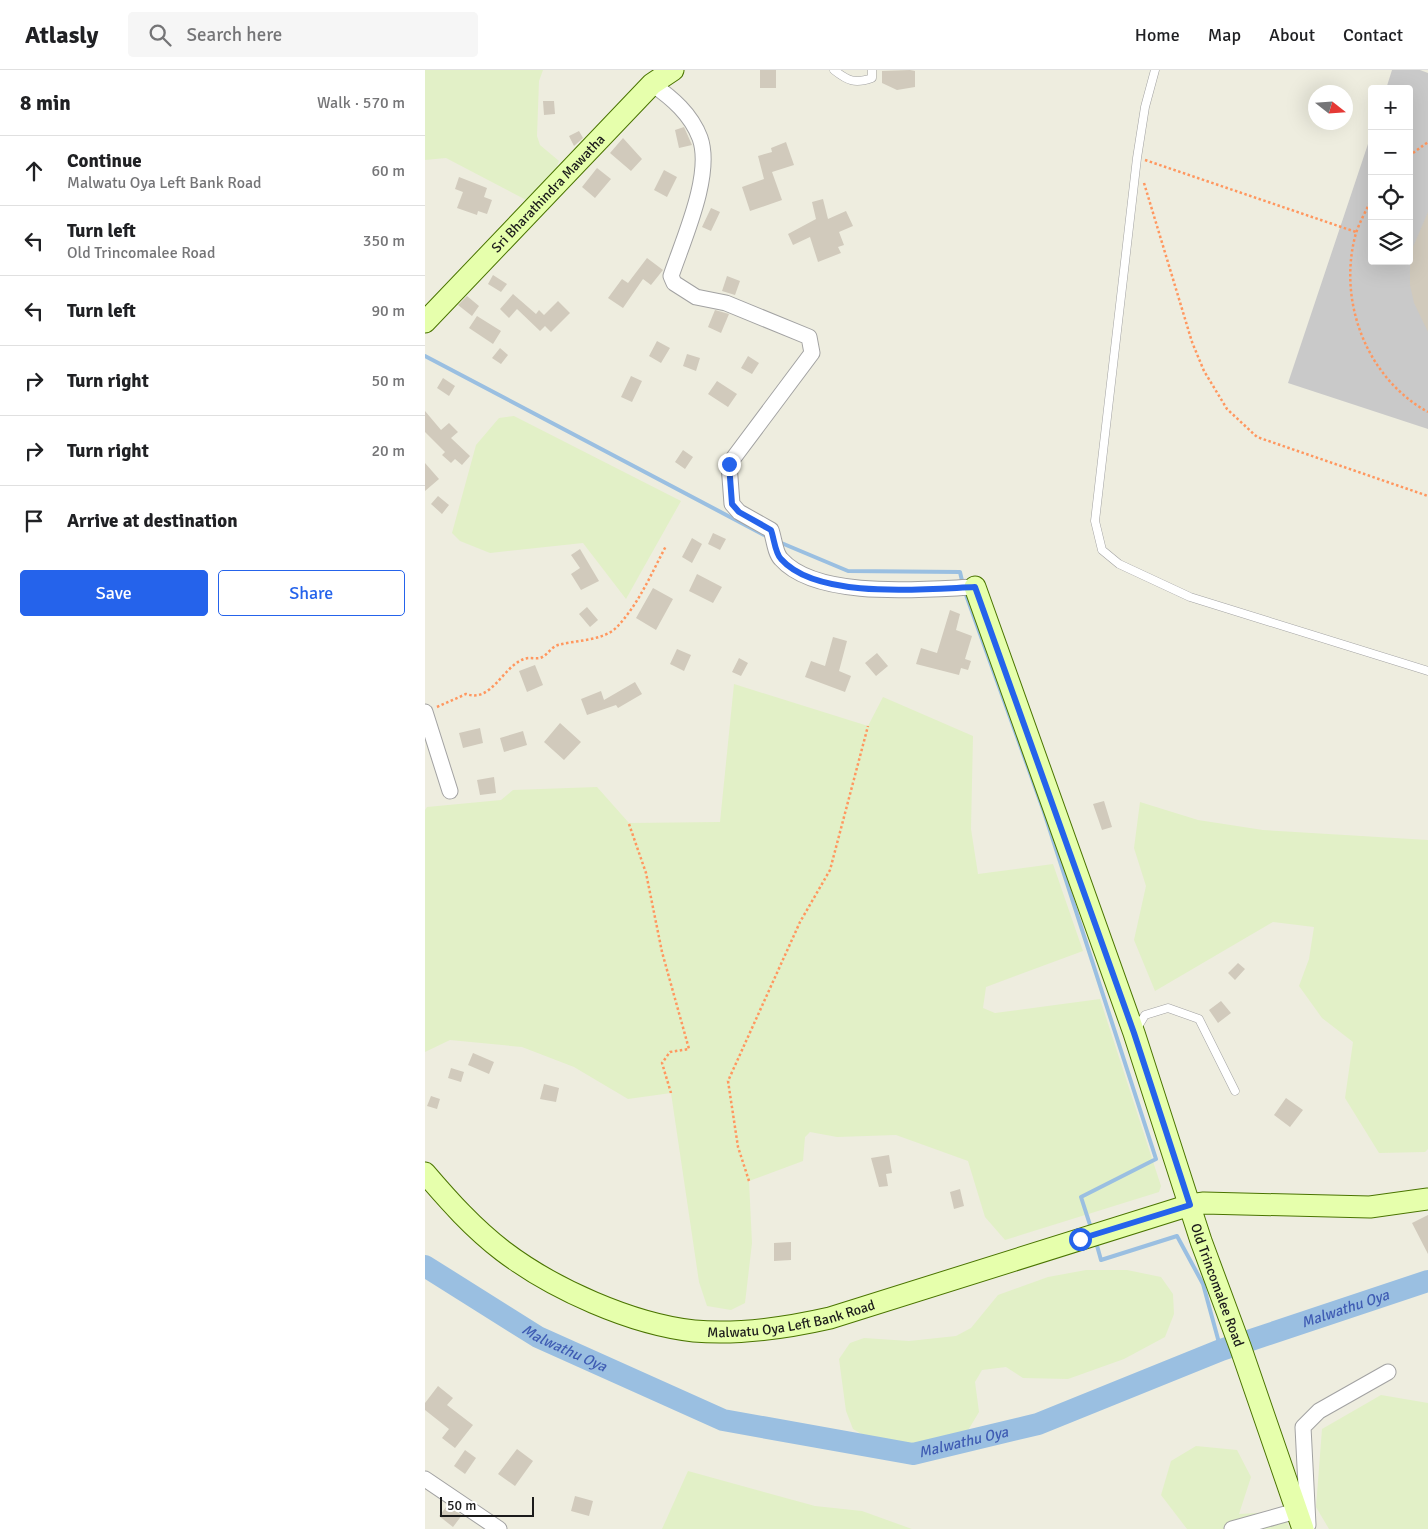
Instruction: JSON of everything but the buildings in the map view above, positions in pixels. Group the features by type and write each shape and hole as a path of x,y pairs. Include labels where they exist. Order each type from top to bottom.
{"main road":[{"name":"Sri Bharathindra Mawatha","path":"425,322 652,84 673,70"},
{"name":"Old Trincomalee Road","path":"975,587 1134,1033 1201,1241 1300,1520"},
{"name":"Malwatu Oya Left Bank Road","path":"425,1173 477,1230 528,1268 604,1306 653,1322 695,1331 776,1328 830,1318 1190,1205 1204,1203 1370,1207 1428,1199"}],"street":[{"path":"652,84 671,98 687,115 701,139 703,180 671,276 675,283 697,297 726,303 809,337 812,353 729,464 732,504 739,512 771,530 780,558 799,574 823,582 877,590 975,587"},
{"path":"429,710 450,791"},
{"path":"1308,1529 1303,1427 1319,1411 1388,1372"},
{"path":"425,1479 499,1529"},
{"path":"1232,1529 1300,1520"}],"lane":[{"path":"834,70 845,79 858,83 872,78 873,70"},
{"path":"1155,70 1145,107 1137,158 1095,521 1102,550 1119,564 1190,597 1428,671"},
{"path":"1134,1033 1145,1015 1168,1008 1199,1019 1235,1091"}],"path":[{"path":"1413,153 1428,142"},
{"path":"1137,158 1356,232"},
{"path":"1137,158 1192,342 1204,371 1227,409 1257,437 1428,496"},
{"path":"1368,206 1356,232 1350,275 1351,300 1360,334 1376,364 1398,390 1428,412"},
{"path":"429,710 466,694 476,697 484,694 514,664 526,658 541,658 555,645 602,636 615,629 638,601 666,546"},
{"path":"749,1181 738,1147 728,1081 800,922 830,870 868,726"},
{"path":"629,824 646,873 662,952 689,1048 670,1052 662,1063 671,1093"}],"shaded area":[{"path":"1392,70 1420,70 1428,73 1428,429 1288,383 1368,144 1368,265 1413,265 1413,85 1387,85"}],"green space":[{"path":"425,70 543,70 539,81 537,136 540,145 559,161 555,171 530,202 446,158 425,160"},
{"path":"514,416 681,501 626,599 583,543 490,553 460,541 452,533 476,445 499,418"},
{"path":"734,684 868,726 883,697 973,736 971,829 978,874 1053,864 1083,951 986,987 983,1008 995,1013 1100,999 1161,1186 1159,1192 1005,1240 985,1217 968,1161 896,1135 837,1137 810,1132 805,1137 803,1161 749,1181 752,1243 745,1303 731,1310 707,1306 699,1282 671,1093 628,1099 574,1067 522,1047 450,1040 425,1052 425,810 427,807 501,800 513,790 597,787 629,823 720,822"},
{"path":"1140,802 1198,820 1263,830 1428,840 1428,1149 1425,1152 1379,1153 1345,1098 1353,1042 1322,1018 1299,986 1309,959 1314,927 1273,922 1155,991 1134,940 1146,886 1134,848"},
{"path":"1086,1270 1127,1270 1161,1277 1173,1294 1174,1314 1165,1337 1124,1359 1068,1379 1023,1378 1006,1367 982,1370 975,1382 979,1412 964,1437 924,1445 870,1439 853,1429 846,1411 839,1359 850,1343 864,1338 909,1341 956,1336 971,1328 998,1295 1048,1277"},
{"path":"1381,1395 1428,1403 1428,1529 1329,1529 1316,1507 1322,1429"},
{"path":"1196,1446 1237,1450 1251,1477 1239,1514 1275,1512 1287,1522 1290,1529 1187,1529 1161,1495 1171,1461"},
{"path":"688,1471 815,1506 862,1511 912,1529 662,1529"}],"waterway":[{"path":"425,356 768,537"},
{"path":"779,542 848,571 960,572 963,585"},
{"path":"965,592 1043,809 1156,1159 1081,1197 1091,1228"},
{"path":"1096,1242 1101,1260 1177,1236 1203,1284 1221,1350"},
{"name":"Malwathu Oya","path":"425,1266 538,1337 723,1420 913,1454 1038,1424 1221,1350 1428,1281"}],"route":[{"path":"729,464 732,504 739,512 771,530 780,558 799,574 823,582 877,590 975,587 1134,1033 1190,1205 1080,1239"}]}
